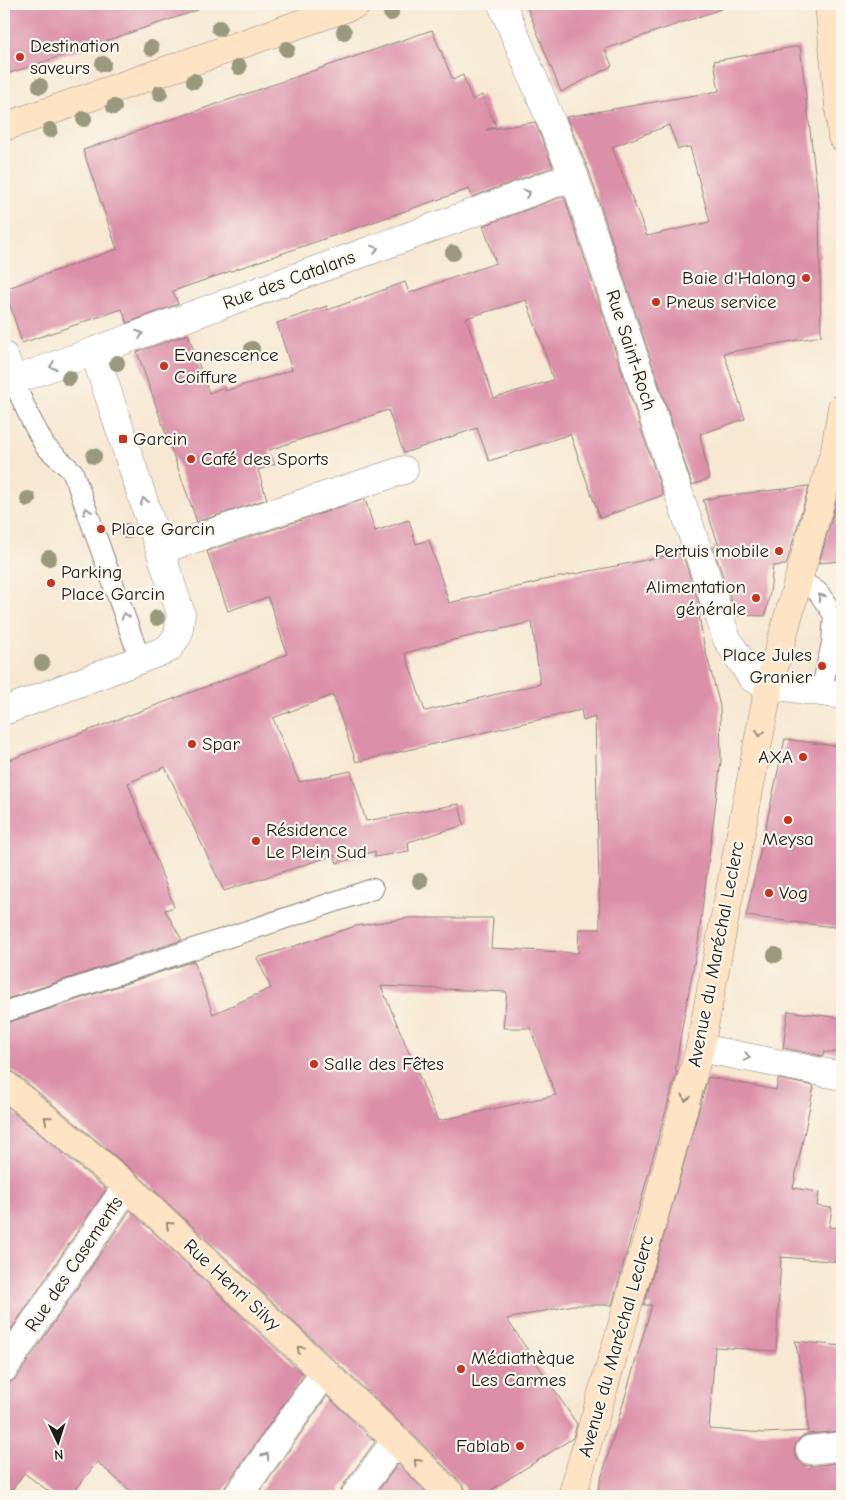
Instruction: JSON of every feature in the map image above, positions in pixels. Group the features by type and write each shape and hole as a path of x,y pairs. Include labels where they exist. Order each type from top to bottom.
{"street":[{"path":"4,127 358,4"},
{"name":"Rue Saint-Roch","path":"502,4 574,176 727,639 752,678 769,685"},
{"path":"829,4 842,137"},
{"name":"Rue des Catalans","path":"7,373 94,351 574,176"},
{"path":"4,711 168,649 178,635 182,614 94,351"},
{"name":"Avenue du Maréchal Leclerc","path":"572,1496 654,1216 700,1048 769,685 835,449 842,407"},
{"path":"160,550 404,470"},
{"path":"769,685 832,693"},
{"path":"700,1048 842,1076"},
{"name":"Rue Henri Silvy","path":"4,1084 127,1186 396,1440 452,1496"},
{"name":"Rue des Casements","path":"4,1368 127,1186"},
{"path":"238,1496 324,1372"},
{"path":"354,1496 396,1440"},
{"path":"810,1450 842,1446"}],"lane":[{"path":"7,373 45,446 73,472 140,659"},
{"path":"799,579 818,592 834,615 832,693"},
{"path":"4,1012 373,889"}],"building":[{"path":"4,4 197,4 198,10 4,75"},
{"path":"526,4 721,4 721,9 605,49 612,66 561,92"},
{"path":"432,30 453,80 463,75 472,100 482,95 496,126 486,130 535,122 553,167 472,197 469,189 173,291 178,304 127,323 122,309 22,343 5,289 117,249 83,150"},
{"path":"800,46 819,206 821,336 724,353 745,419 700,434 709,479 692,485 589,171 566,117 719,91 714,61","holes":["669,125 678,149 690,147 710,222 647,236 612,147"]},
{"path":"564,196 663,495 600,518 570,434 489,461 477,428 404,453 388,410 269,450 275,464 258,470 267,499 197,522 137,352 188,334 209,393 224,387 225,391 292,370 277,323 327,306 328,310 405,282 409,293 496,263 483,226","holes":["526,300 553,380 494,398 466,318"]},
{"path":"842,482 842,561 819,563"},
{"path":"809,486 786,565 773,566 765,616 736,615 713,547 719,546 703,500"},
{"path":"365,499 375,531 409,520 416,544 429,540 449,603 539,581 682,553 703,615 699,615 704,645 720,706 721,761 698,942 675,1071 677,1071 612,1305 573,1305 507,1319 577,1424 573,1438 482,1496 467,1496 463,1485 407,1429 138,1175 14,1072 4,1069 4,1024 194,961 213,1014 271,988 257,958 356,926 409,918 493,918 491,948 578,953 579,929 600,929 595,717 583,721 581,710 356,762 333,695 273,718 299,782 351,771 366,821 459,804 464,825 408,842 409,851 375,857 375,851 337,863 334,855 224,891 165,767 128,783 174,907 165,910 182,940 4,1000 4,762 248,671 287,654 268,597 228,611 207,551","holes":["532,622 540,684 425,711 405,653","381,986 507,992 503,1028 530,1028 556,1095 438,1121"]},
{"path":"785,739 842,747 842,928 746,916"},
{"path":"788,1011 842,1018 842,1052 824,1052 823,1056 783,1048"},
{"path":"708,1077 776,1090 778,1079 814,1086 793,1188 819,1192 817,1206 832,1208 829,1227 842,1228 842,1262 781,1257 776,1351 715,1347 709,1429 764,1433 808,1431 806,1393 795,1341 842,1346 842,1431 808,1434 801,1437 794,1451 797,1459 804,1465 812,1466 842,1462 842,1496 596,1496 652,1305 644,1305"},
{"path":"4,1104 106,1189 4,1340"},
{"path":"130,1210 304,1375 225,1487 223,1496 137,1496 97,1462 71,1496 55,1496 24,1473 8,1496 4,1496 4,1383 11,1382 17,1377"},
{"path":"327,1396 375,1442 342,1487 340,1496 257,1496"},
{"path":"398,1464 430,1496 374,1496"}],"place":[{"name":"Destination saveurs","path":"20,57"},
{"name":"Baie d'Halong","path":"806,278"},
{"name":"Pneus service","path":"656,302"},
{"name":"Evanescence Coiffure","path":"164,366"},
{"name":"Garcin","path":"123,439"},
{"name":"Café des Sports","path":"191,459"},
{"name":"Place Garcin","path":"101,529"},
{"name":"Pertuis mobile","path":"779,551"},
{"name":"Parking Place Garcin","path":"51,583"},
{"name":"Alimentation générale","path":"756,598"},
{"name":"Place Jules Granier","path":"822,666"},
{"name":"Spar","path":"192,744"},
{"name":"AXA","path":"803,757"},
{"name":"Meysa","path":"788,820"},
{"name":"Résidence Le Plein Sud","path":"256,841"},
{"name":"Vog","path":"769,893"},
{"name":"Salle des Fêtes","path":"314,1064"},
{"name":"Médiathèque Les Carmes","path":"461,1369"},
{"name":"Fablab","path":"520,1446"}]}
